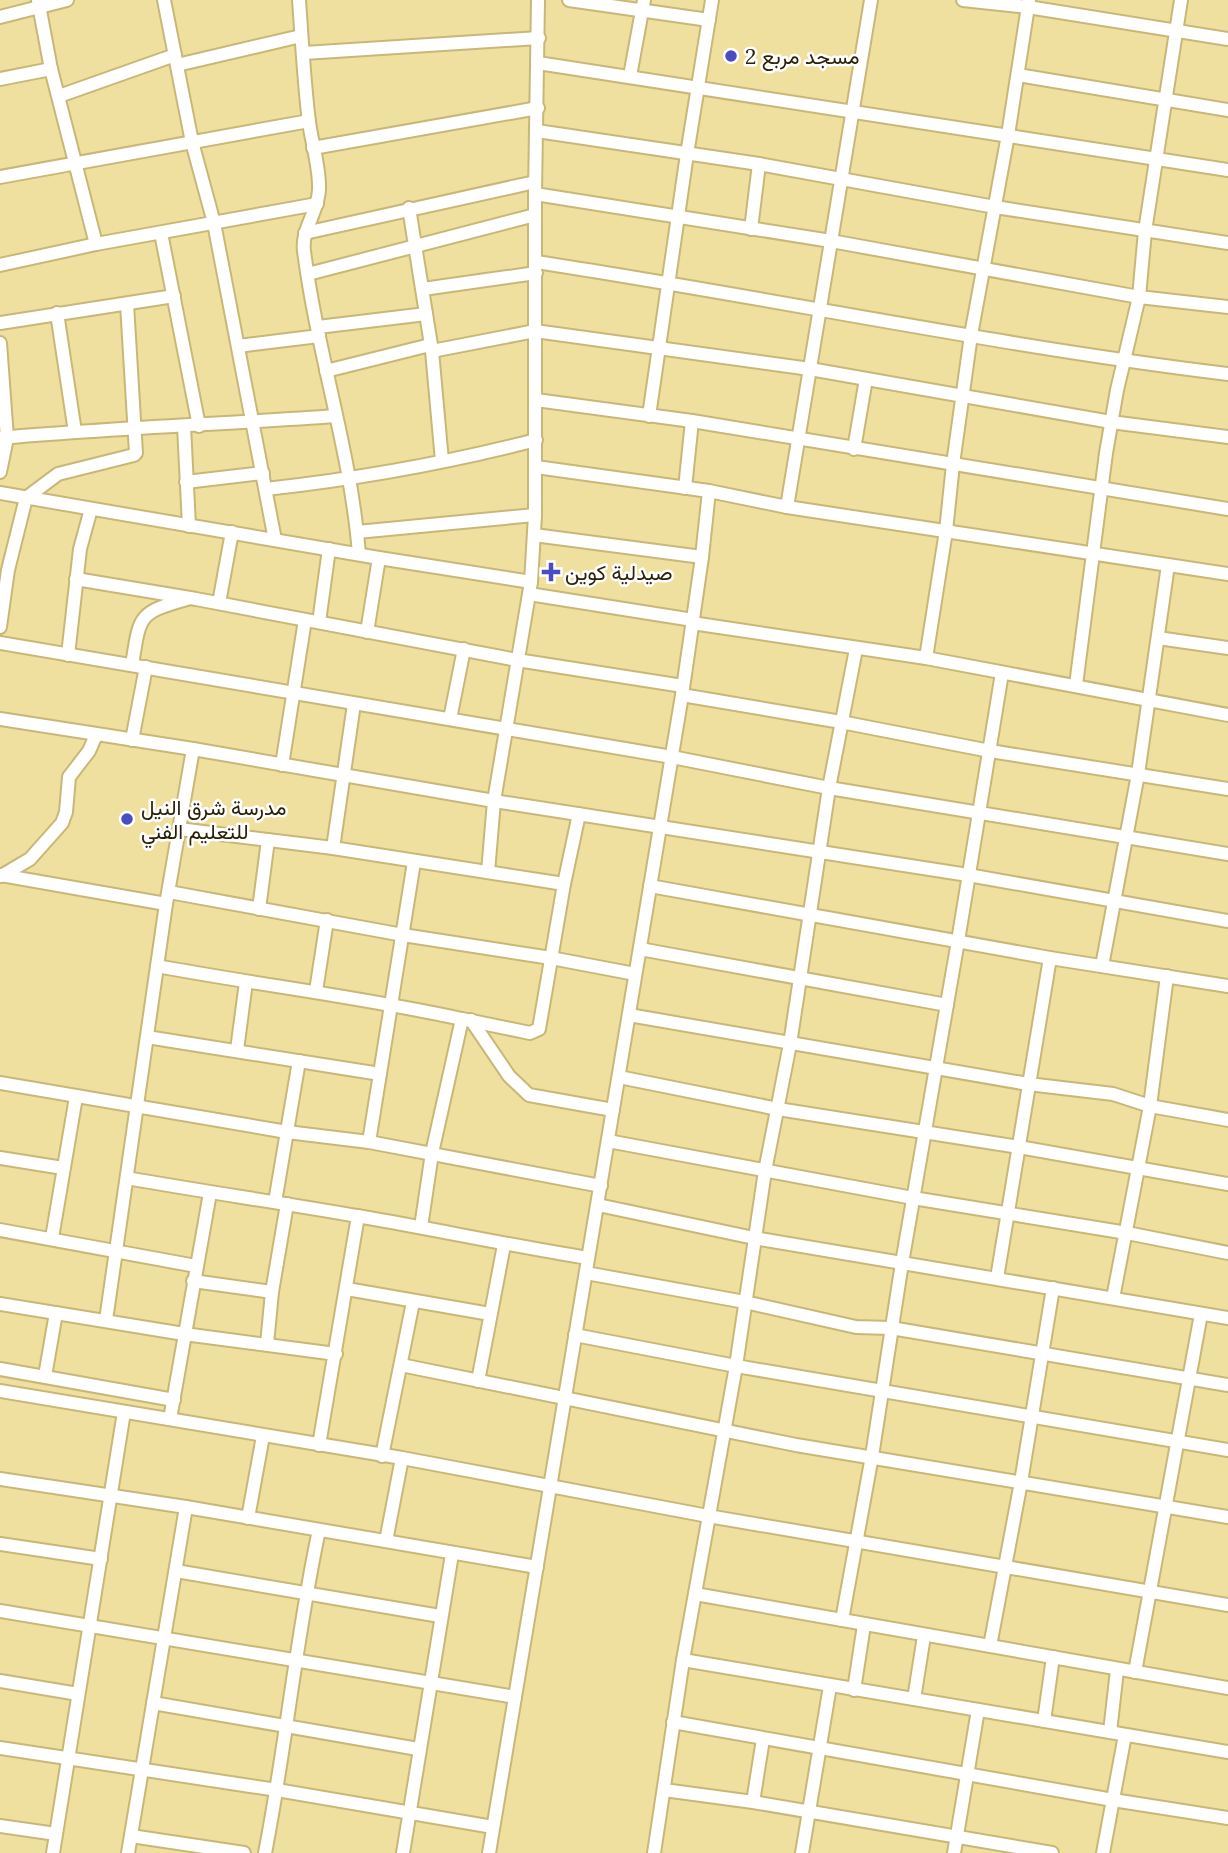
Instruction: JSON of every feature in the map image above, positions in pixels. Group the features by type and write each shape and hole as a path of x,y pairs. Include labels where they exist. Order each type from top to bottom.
{"street":[{"path":"0,17 38,3 67,0"},
{"path":"164,0 192,142 214,223 275,540"},
{"path":"299,0 309,121 319,182 317,204 305,233 303,248 350,480 359,554"},
{"path":"488,872 494,801 530,588 534,535 538,0"},
{"path":"569,0 643,6 709,20"},
{"path":"649,416 712,0"},
{"path":"788,507 871,0"},
{"path":"963,0 1029,4 1228,39"},
{"path":"1076,685 1111,422 1139,297 1145,231 1181,0"},
{"path":"38,3 51,69 96,244"},
{"path":"926,658 946,531 971,335 1029,4"},
{"path":"630,76 643,6"},
{"path":"59,96 176,60 302,36"},
{"path":"304,53 539,38"},
{"path":"538,63 1228,170"},
{"path":"0,79 51,69"},
{"path":"1018,75 1228,110"},
{"path":"313,148 538,108"},
{"path":"0,177 309,121"},
{"path":"537,131 759,164 995,208 1228,243"},
{"path":"751,229 759,164"},
{"path":"305,233 409,208 535,188 679,219 831,242 1139,297 1228,307"},
{"path":"0,265 96,244 317,204"},
{"path":"409,208 431,348 442,461"},
{"path":"308,274 535,215"},
{"path":"161,233 199,426"},
{"path":"423,289 536,267 669,282 1125,362 1228,374"},
{"path":"0,323 174,296"},
{"path":"0,627 4,569 26,498 58,474 135,454 127,304"},
{"path":"57,313 75,432"},
{"path":"238,346 426,314"},
{"path":"326,371 431,348 535,331 810,369 1111,422 1228,437"},
{"path":"0,343 4,438 0,472"},
{"path":"855,449 866,379"},
{"path":"536,400 692,421 855,449 1102,486 1228,509"},
{"path":"4,438 135,427 199,426 336,416"},
{"path":"685,488 692,421"},
{"path":"184,426 189,526"},
{"path":"266,489 350,480 536,440"},
{"path":"536,467 709,491 788,507 1228,574"},
{"path":"186,482 262,473"},
{"path":"489,1853 548,1486 598,1205 683,690 709,491"},
{"path":"0,493 359,554 692,621 926,658 1228,715"},
{"path":"68,654 80,549 91,509"},
{"path":"357,532 535,515"},
{"path":"219,603 232,532"},
{"path":"534,535 702,557"},
{"path":"319,622 329,549"},
{"path":"367,632 379,558"},
{"path":"1102,966 1112,901 1138,774 1168,565"},
{"path":"76,579 219,603 683,690 990,751 1228,789"},
{"path":"132,665 139,624 145,615 155,608 191,598"},
{"path":"282,765 305,620"},
{"path":"1158,638 1228,648"},
{"path":"0,643 506,728 979,814 1228,854"},
{"path":"450,719 464,649"},
{"path":"657,1852 683,1660 736,1366 765,1171 790,1044 829,788 856,649"},
{"path":"132,740 146,667"},
{"path":"842,1620 872,1456 901,1263 1002,673"},
{"path":"333,848 354,704"},
{"path":"0,719 494,801 968,875 1228,921"},
{"path":"1,876 30,859 62,823 66,812 69,777 89,751 96,735"},
{"path":"106,1321 167,898 193,749"},
{"path":"157,966 392,1003 535,1033 539,1029 579,814"},
{"path":"179,829 333,848 564,884"},
{"path":"260,909 268,840"},
{"path":"369,1142 414,862"},
{"path":"1,876 260,909 635,974"},
{"path":"650,887 1050,958 1228,986"},
{"path":"316,991 327,920"},
{"path":"640,949 947,1005"},
{"path":"997,1278 1050,958"},
{"path":"1113,1298 1150,1106 1167,976"},
{"path":"237,1050 246,982"},
{"path":"629,1015 1028,1084 1113,1094 1150,1106 1228,1120"},
{"path":"466,1019 509,1076 529,1095 613,1110"},
{"path":"422,1227 432,1153 466,1019"},
{"path":"147,1037 380,1074"},
{"path":"267,1344 287,1132 299,1061"},
{"path":"619,1077 778,1109 1019,1147 1228,1184"},
{"path":"0,1083 287,1132 369,1142 601,1186"},
{"path":"52,1238 76,1097"},
{"path":"608,1141 1228,1253"},
{"path":"0,1158 63,1168"},
{"path":"127,1178 422,1227 504,1245 588,1258"},
{"path":"170,1419 210,1193"},
{"path":"598,1205 754,1238 1228,1318"},
{"path":"319,1444 358,1216"},
{"path":"0,1230 196,1266"},
{"path":"478,1381 504,1245"},
{"path":"586,1273 856,1327 891,1328 1228,1385"},
{"path":"193,1281 272,1292"},
{"path":"990,1646 1021,1482 1053,1288"},
{"path":"347,1289 490,1314"},
{"path":"382,1456 413,1302"},
{"path":"0,1304 184,1334 335,1354"},
{"path":"46,1376 55,1313"},
{"path":"1135,1672 1201,1314"},
{"path":"575,1335 736,1366 1228,1450"},
{"path":"401,1365 796,1445 1228,1517"},
{"path":"0,1369 174,1400"},
{"path":"0,1391 402,1458 708,1516 1228,1605"},
{"path":"53,1853 124,1412"},
{"path":"248,1518 263,1436"},
{"path":"386,1541 402,1458"},
{"path":"0,1479 186,1507 537,1567"},
{"path":"128,1853 186,1507"},
{"path":"265,1853 277,1790 305,1594 319,1530"},
{"path":"0,1544 101,1559"},
{"path":"402,1853 452,1554"},
{"path":"176,1571 440,1616"},
{"path":"695,1594 1228,1688"},
{"path":"0,1611 165,1640 295,1658 515,1697"},
{"path":"854,1690 863,1625"},
{"path":"914,1699 924,1636"},
{"path":"1044,1721 1053,1657"},
{"path":"683,1660 1228,1752"},
{"path":"1110,1732 1117,1670"},
{"path":"0,1681 78,1694"},
{"path":"802,1853 830,1686"},
{"path":"153,1703 418,1749"},
{"path":"954,1853 978,1710"},
{"path":"673,1722 820,1750 1228,1818"},
{"path":"1103,1853 1125,1735"},
{"path":"753,1802 763,1739"},
{"path":"0,1748 141,1768 493,1827"},
{"path":"664,1790 810,1811 1052,1853"},
{"path":"0,1826 56,1834"},
{"path":"131,1836 244,1853"}],"place":[{"name":"مسجد مربع 2","path":"731,56"},
{"name":"صيدلية كوين","path":"551,572"},
{"name":"مدرسة شرق النيل للتعليم الفني","path":"127,819"}]}
